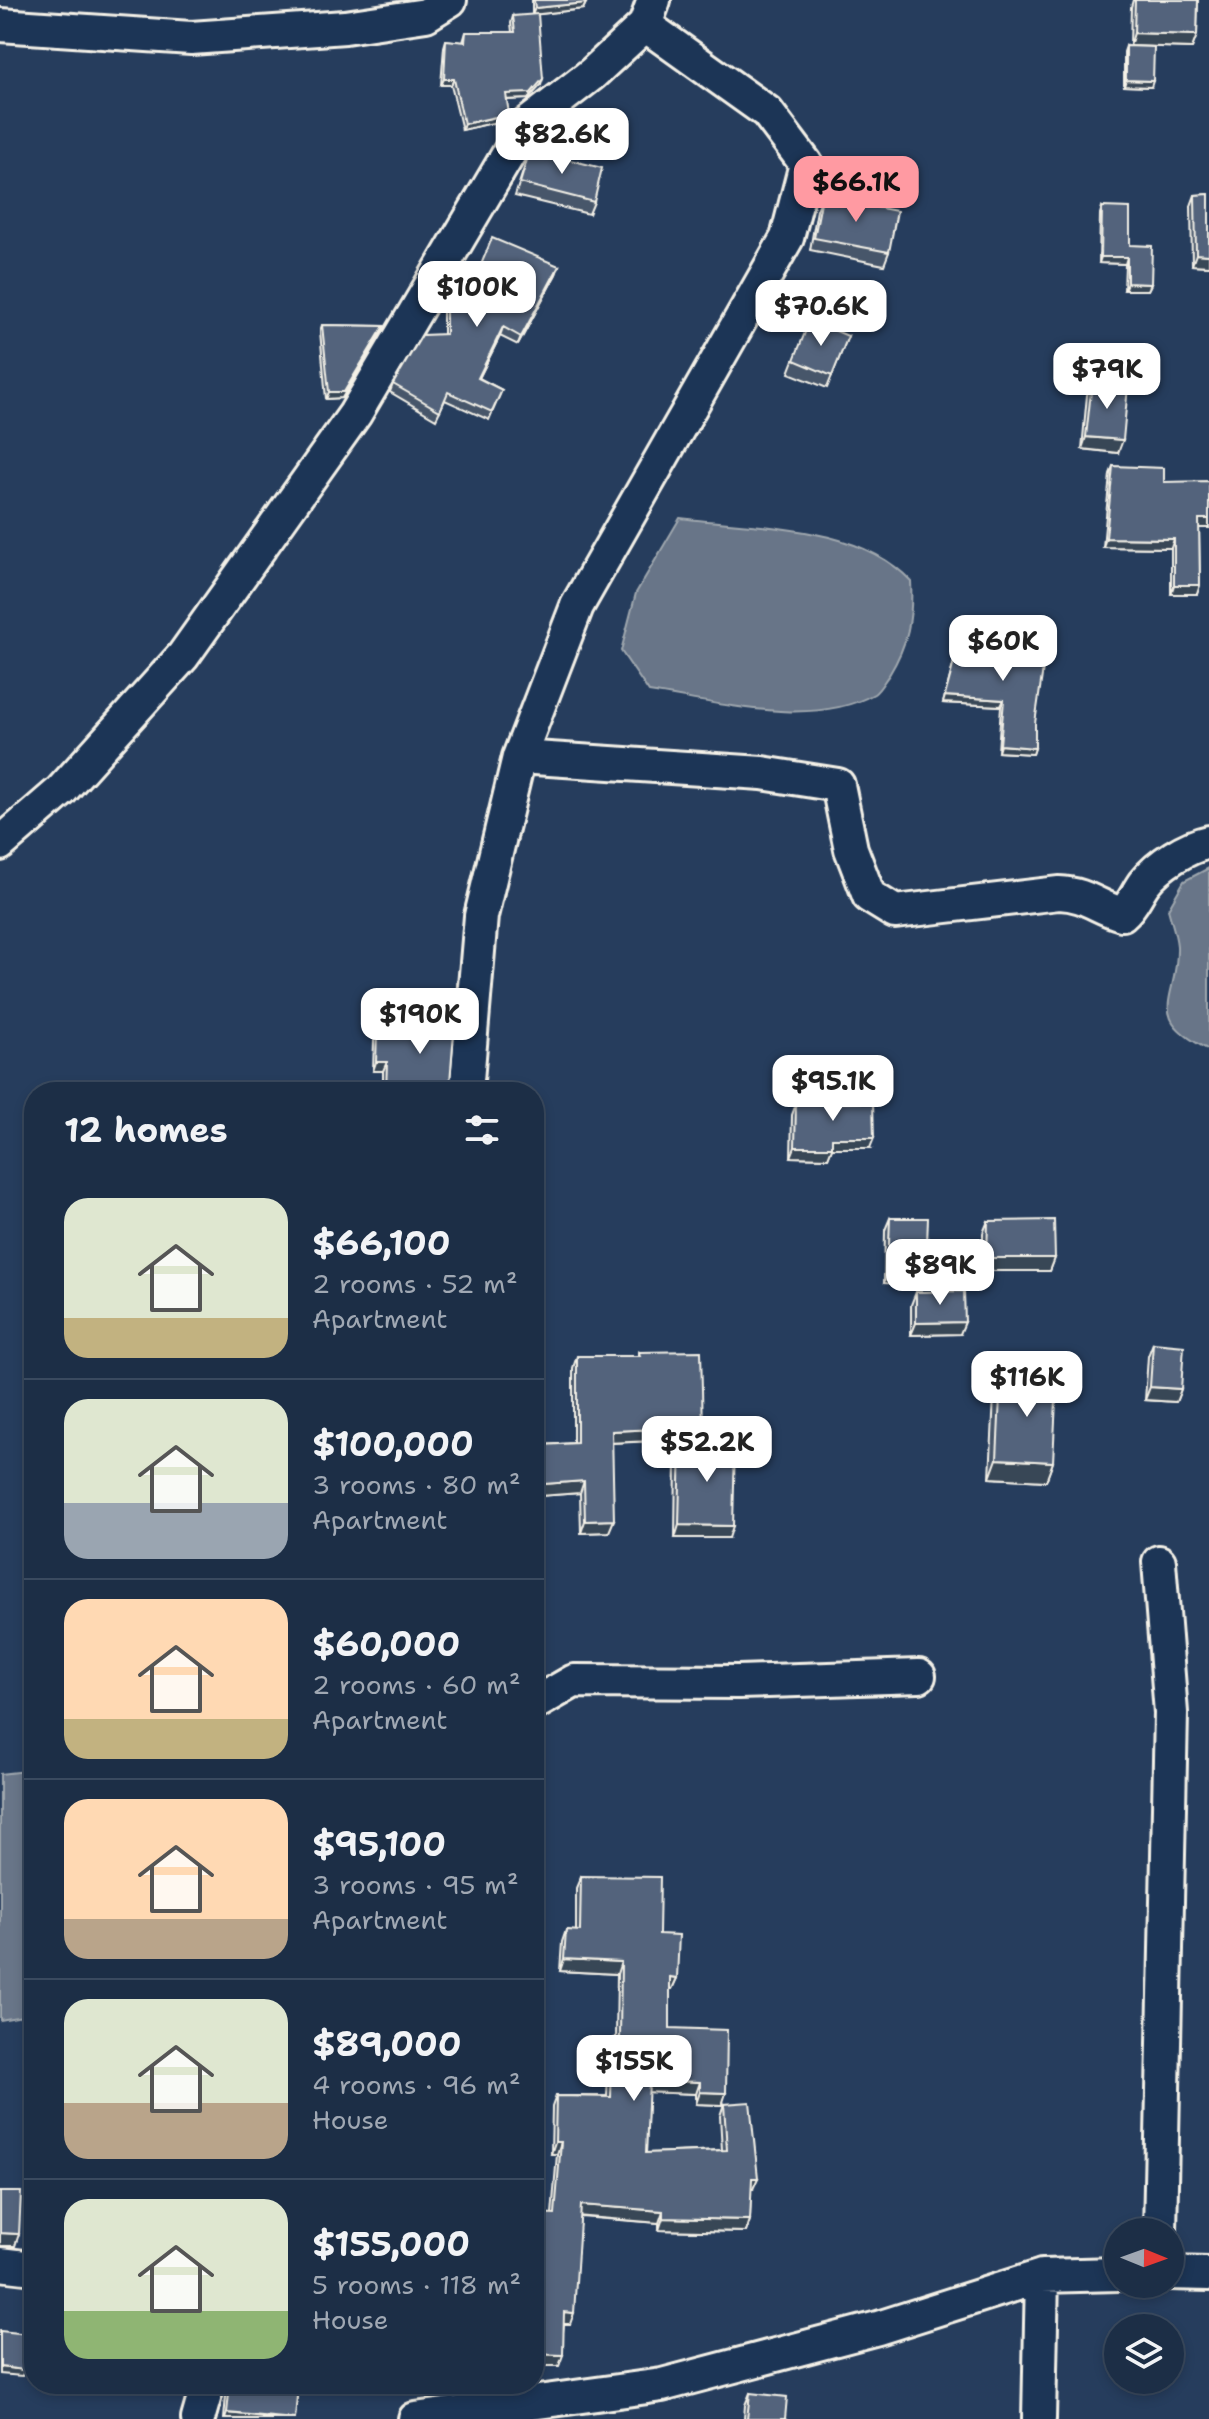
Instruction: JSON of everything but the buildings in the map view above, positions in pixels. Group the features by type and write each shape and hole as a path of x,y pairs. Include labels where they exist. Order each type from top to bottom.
{"street":[{"path":"0,25 191,38 345,27 426,15 450,0"},
{"path":"0,844 61,791 183,656 355,414 525,126 592,74 650,12 767,112 806,164 787,238 577,606 519,757 481,916 467,1082"},
{"path":"519,757 762,773 838,785 851,849 869,896 895,912 1059,893 1082,894 1105,909 1122,914 1134,903 1145,882 1188,847 1209,842"},
{"path":"1159,1562 1171,1713 1160,2218"},
{"path":"544,1698 574,1681 739,1682 919,1676"},
{"path":"0,2264 24,2267"},
{"path":"1184,2273 1209,2274"},
{"path":"415,2419 662,2385 878,2328 1042,2276 1104,2274"},
{"path":"1039,2419 1042,2276"},
{"path":"198,2419 205,2394"}],"water":[{"path":"680,518 772,527 834,538 888,562 911,581 910,619 905,641 878,690 850,704 822,710 793,711 763,710 649,692 621,651 636,593"},
{"path":"1209,868 1209,1050 1188,1038 1170,1016 1177,946 1168,909 1184,881"},
{"path":"24,1771 24,2016 0,2020 0,1774"}]}
